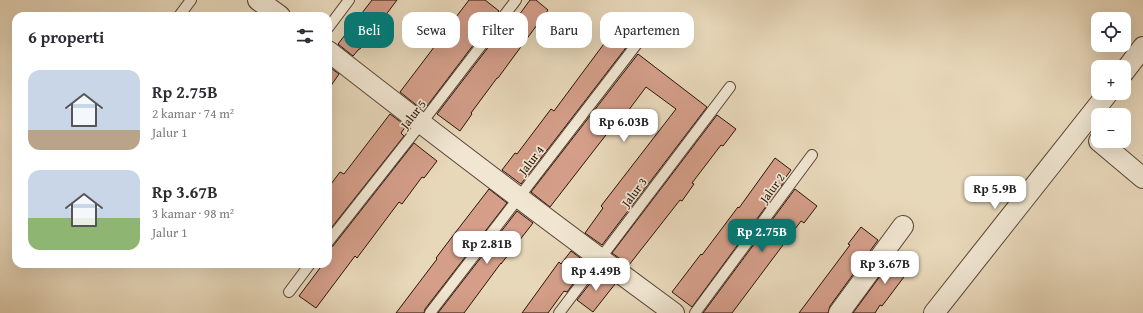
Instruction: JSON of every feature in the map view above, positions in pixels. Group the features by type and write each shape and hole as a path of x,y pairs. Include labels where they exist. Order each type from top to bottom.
{"street":[{"path":"258,0 274,12"},
{"path":"1131,63 1143,47"},
{"path":"332,54 421,124 674,313"},
{"path":"934,313 1103,100"},
{"path":"1082,127 1091,135"},
{"path":"1107,148 1143,178"},
{"path":"839,313 903,226"}],"lane":[{"path":"182,12 192,0"},
{"path":"332,23 349,0"},
{"name":"Jalur 5","path":"332,237 516,0"},
{"name":"Jalur 4","path":"430,313 634,48"},
{"name":"Jalur 3","path":"559,313 730,87"},
{"name":"Jalur 2","path":"695,313 812,155"},
{"path":"289,292 307,268"}],"building":[{"path":"372,0 397,0 388,12 363,12"},
{"path":"469,0 485,0 499,11 468,12 468,48 471,48 427,106 423,103 420,108 400,92 433,48 460,48 460,12"},
{"path":"530,0 536,0 548,10 547,12 536,12 536,26 528,37 528,12 521,12"},
{"path":"344,36 344,48 361,48 353,56 338,44"},
{"path":"488,48 520,48 471,113 472,114 460,131 437,114"},
{"path":"601,48 626,48 521,184 502,170 515,153 517,154 551,109 554,111"},
{"path":"638,54 707,107 602,245 585,233 603,208 601,206 676,109 646,87 625,115 623,113 550,207 531,192"},
{"path":"332,69 339,74 332,84"},
{"path":"390,114 406,126 401,133 404,136 332,227 332,183 340,172 344,174"},
{"path":"717,115 736,129 723,146 721,145 692,183 694,184 682,201 680,200 629,265 612,253"},
{"path":"414,143 437,161 424,178 422,177 402,204 399,202 357,258 355,256 316,308 299,296 320,268 332,268 333,246"},
{"path":"775,158 791,170 783,181 784,182 692,307 672,292 738,207 739,208"},
{"path":"489,189 507,203 425,309 424,313 396,313 437,259 436,258"},
{"path":"795,189 817,206 804,223 801,221 732,313 703,313"},
{"path":"517,211 533,223 464,313 438,313"},
{"path":"861,227 878,240 830,306 828,313 799,313 850,245 848,244"},
{"path":"571,251 588,264 567,292 564,291 548,313 522,313 559,262 561,264"},
{"path":"897,253 913,265 875,313 853,313"},
{"path":"599,272 615,284 593,312 577,300"}]}
